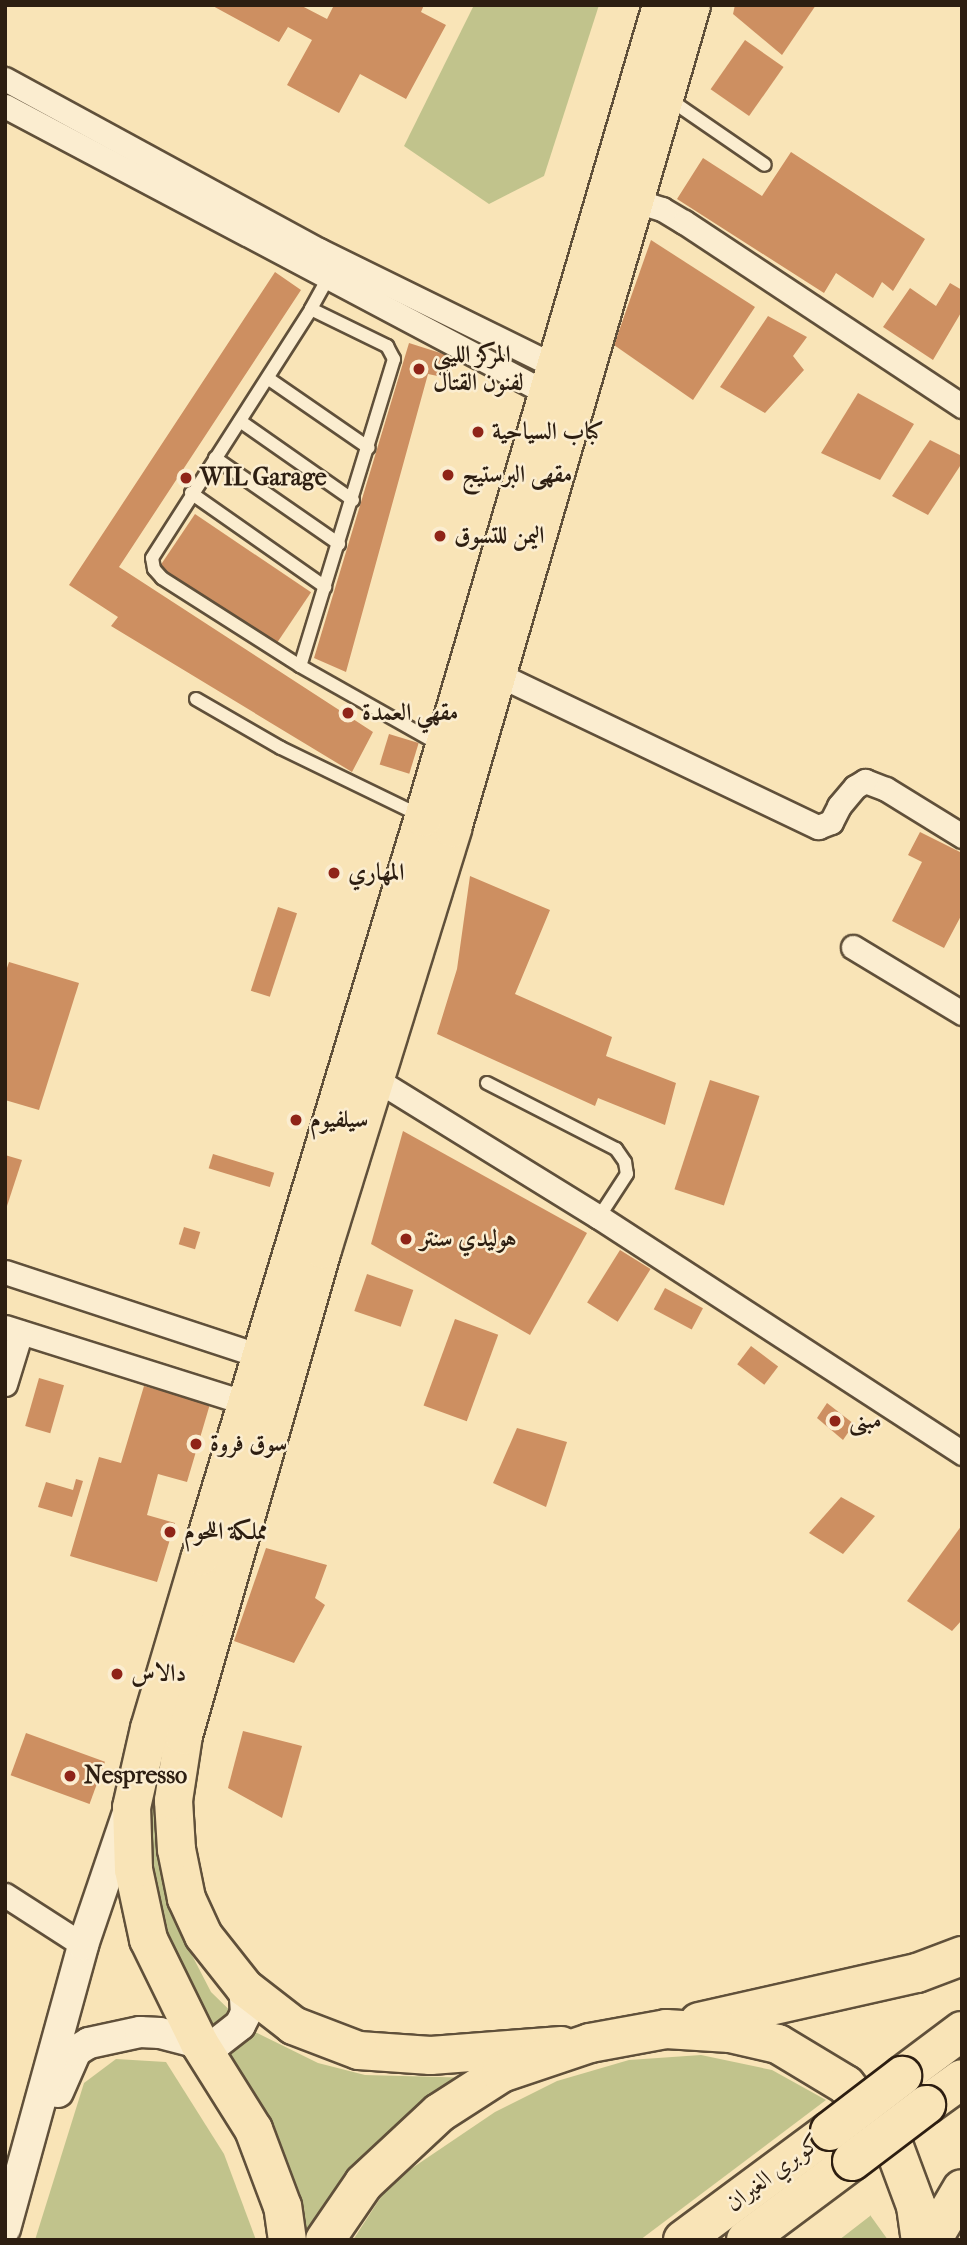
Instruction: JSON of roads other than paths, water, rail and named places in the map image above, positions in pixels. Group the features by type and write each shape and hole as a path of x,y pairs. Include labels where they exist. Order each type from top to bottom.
{"highway":[{"path":"325,2240 364,2183 439,2113 501,2073 590,2043 666,2029 917,1973 962,1956"},
{"path":"666,2029 730,2033 778,2044 846,2085 893,2144 916,2206 921,2240"},
{"name":"كوبري الغيران","path":"683,2240 962,2031"},
{"name":"كوبري الغيران","path":"746,2240 962,2079"},
{"path":"932,2240 962,2189"}],"main road":[{"path":"276,1361 377,1080 497,674 565,387 661,5"},
{"path":"287,2240 282,2206 253,2129 199,2043 148,1939 133,1868 131,1807 153,1715 276,1361 442,747 565,387 636,201 691,5"},
{"path":"262,1407 183,1735 173,1800 176,1849 186,1898 203,1935 244,1987 293,2025 358,2050 430,2055 590,2043"}],"street":[{"path":"5,79 319,266"},
{"path":"5,106 319,266 565,387"},
{"path":"636,201 662,209 684,222 962,406"},
{"path":"497,674 818,827 831,822 847,796 865,781 886,789 962,835"},
{"path":"853,947 962,1013"},
{"path":"377,1080 599,1217 962,1453"},
{"path":"5,1272 276,1361"},
{"path":"5,1384 13,1330 262,1407"},
{"path":"5,2229 83,1945 110,1859 131,1807"},
{"path":"5,1895 83,1945"},
{"path":"23,2169 52,2112 64,2073 76,2051 103,2039 140,2032 160,2033 199,2043 217,2043 240,2025 246,2013 244,1987"}],"lane":[{"path":"666,97 765,165"},
{"path":"319,266 311,309 269,379 191,493 152,558 155,569 162,578 300,666 442,747"},
{"path":"300,666 369,448 394,354 387,346 311,309"},
{"path":"269,379 369,448"},
{"path":"240,421 353,500"},
{"path":"215,458 339,544"},
{"path":"191,493 325,587"},
{"path":"196,699 318,767 423,817"},
{"path":"487,1083 616,1149 625,1162 626,1174 599,1217"}],"place":[{"name":"المركز الليبي لفنون القتال","path":"419,369"},
{"name":"كباب السياحية","path":"478,432"},
{"name":"مقهى البرستيج","path":"448,475"},
{"name":"WIL Garage","path":"186,478"},
{"name":"اليمن للتسوق","path":"440,536"},
{"name":"مقهي العمدة","path":"348,713"},
{"name":"المهاري","path":"334,873"},
{"name":"سيلفيوم","path":"296,1120"},
{"name":"هوليدي سنتر","path":"406,1239"},
{"name":"مبنى","path":"835,1421"},
{"name":"سوق فروة","path":"196,1444"},
{"name":"مملكة اللحوم","path":"170,1532"},
{"name":"دالاس","path":"117,1674"},
{"name":"Nespresso","path":"70,1776"}]}
